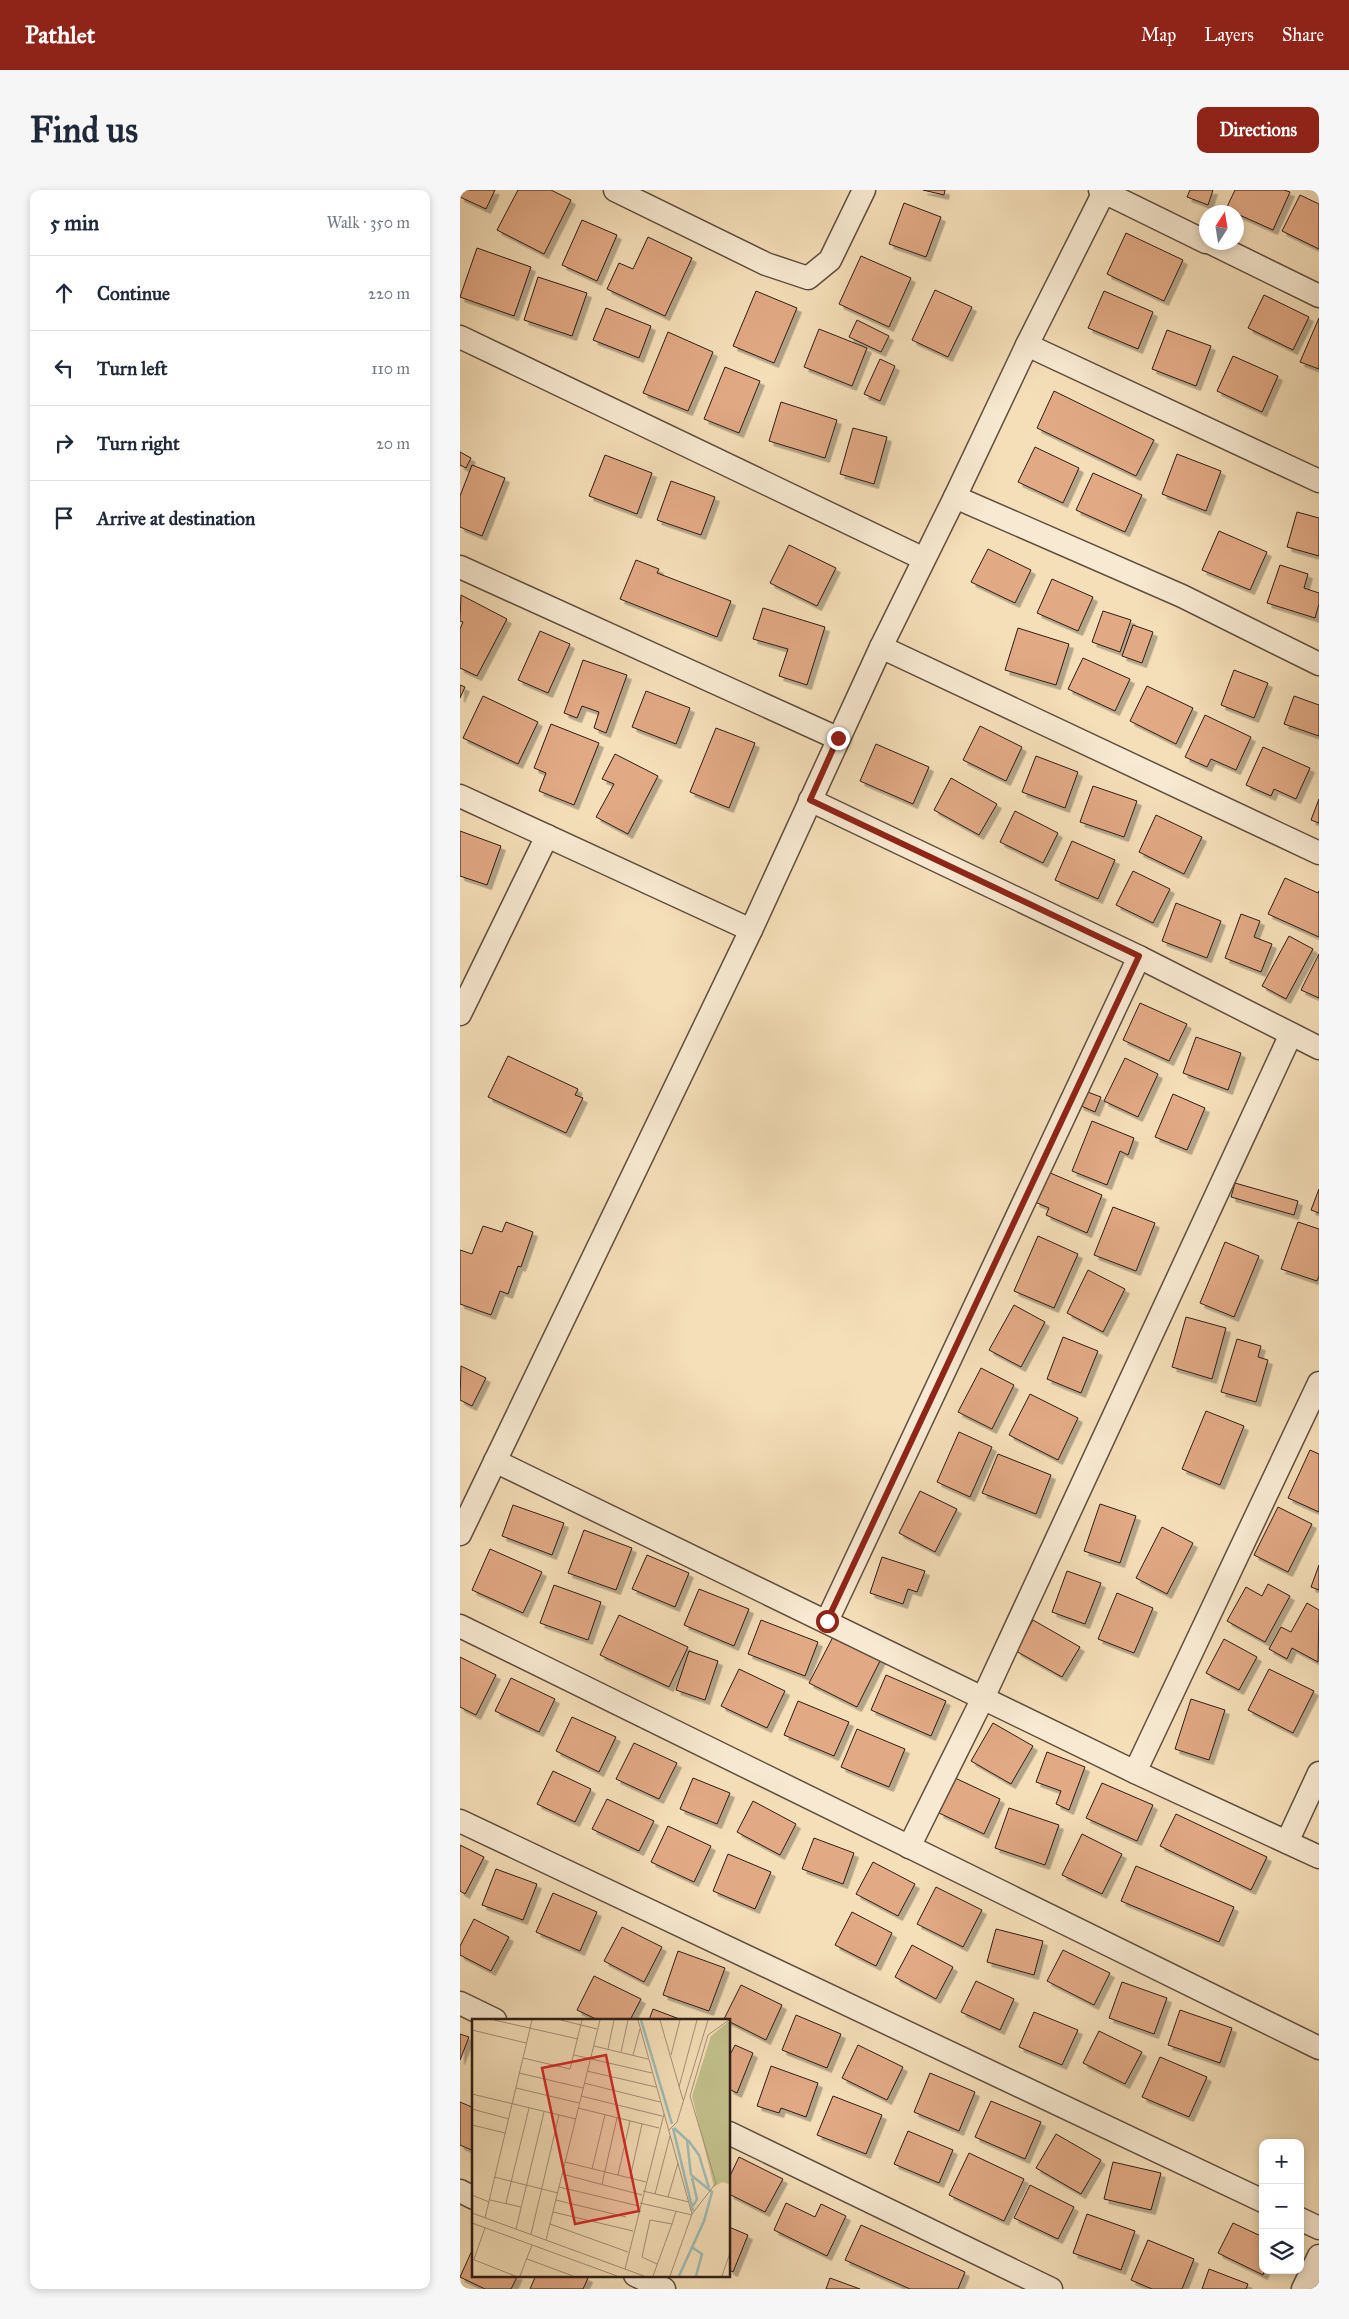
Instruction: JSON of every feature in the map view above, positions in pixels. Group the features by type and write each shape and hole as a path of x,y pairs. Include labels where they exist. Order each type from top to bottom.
{"street":[{"path":"615,190 766,264 808,278 830,260 864,190"},
{"path":"460,1534 750,930 881,647 956,497 1026,345 1103,191 1199,238"},
{"path":"1224,250 1319,296"},
{"path":"460,336 924,559"},
{"path":"1026,345 1319,481"},
{"path":"956,497 1182,596 1319,664"},
{"path":"460,567 838,738"},
{"path":"881,647 1319,853"},
{"path":"460,796 750,930"},
{"path":"810,800 1139,956 1319,1048"},
{"path":"460,1014 547,836"},
{"path":"827,1621 1139,956"},
{"path":"909,1847 983,1698 1291,1034"},
{"path":"1135,1772 1319,1382"},
{"path":"495,1461 1135,1772 1319,1857"},
{"path":"460,1626 1319,2048"},
{"path":"1287,1842 1319,1774"},
{"path":"460,1821 1259,2199"},
{"path":"460,2003 493,2019"},
{"path":"730,2133 1051,2289"},
{"path":"460,2191 472,2197"},
{"path":"1304,2221 1319,2228"},
{"path":"1303,2289 1319,2256"},
{"path":"637,2276 664,2289"}],"building":[{"path":"460,190 495,190 486,209 460,197"},
{"path":"518,190 551,190 571,200 544,254 497,230"},
{"path":"923,190 945,190 944,195"},
{"path":"1190,190 1213,190 1208,205 1187,197"},
{"path":"1235,190 1284,190 1290,192 1273,230 1244,217 1244,205 1228,205"},
{"path":"1300,195 1319,204 1319,249 1282,231"},
{"path":"904,203 941,217 926,257 889,244"},
{"path":"582,220 617,235 597,281 562,265"},
{"path":"1126,233 1183,260 1164,301 1107,274"},
{"path":"648,237 692,258 665,316 607,289 619,263 633,269"},
{"path":"477,248 531,267 514,316 460,297"},
{"path":"861,256 911,278 889,327 839,304"},
{"path":"538,277 587,293 572,336 524,320"},
{"path":"935,290 972,307 948,357 912,340"},
{"path":"756,291 797,308 774,363 733,346"},
{"path":"1104,291 1153,312 1138,349 1088,328"},
{"path":"1264,295 1309,317 1293,350 1248,328"},
{"path":"606,308 651,326 639,358 593,340"},
{"path":"1319,318 1319,369 1300,362"},
{"path":"857,320 889,336 881,352 849,337"},
{"path":"819,329 867,348 852,386 804,367"},
{"path":"1167,330 1211,346 1196,386 1152,369"},
{"path":"668,332 713,352 688,411 643,393"},
{"path":"1233,356 1278,376 1262,412 1217,391"},
{"path":"880,359 895,366 880,401 864,394"},
{"path":"725,367 760,381 739,433 704,419"},
{"path":"1054,391 1154,440 1136,476 1037,428"},
{"path":"781,402 837,420 825,458 769,441"},
{"path":"853,428 887,437 874,484 840,474"},
{"path":"1035,447 1079,468 1063,503 1018,482"},
{"path":"460,452 471,458 466,468 460,465"},
{"path":"1177,454 1221,471 1206,511 1162,494"},
{"path":"605,455 652,473 637,514 589,496"},
{"path":"472,465 505,478 482,536 460,527 460,496"},
{"path":"1093,473 1142,495 1125,532 1076,510"},
{"path":"671,481 715,497 701,535 657,520"},
{"path":"1297,512 1319,518 1319,556 1287,547"},
{"path":"1219,531 1267,552 1250,590 1202,570"},
{"path":"789,545 836,568 817,606 770,583"},
{"path":"988,549 1031,570 1015,603 971,582"},
{"path":"636,560 659,569 657,573 731,601 717,637 620,599"},
{"path":"1280,565 1308,574 1304,588 1319,593 1319,604 1315,618 1267,603"},
{"path":"1052,579 1093,597 1078,631 1037,613"},
{"path":"461,595 507,619 477,676 460,668 460,629 463,622 460,621"},
{"path":"763,608 825,627 807,685 779,676 788,649 753,639"},
{"path":"1103,611 1131,620 1120,652 1092,642"},
{"path":"1133,625 1153,632 1142,663 1122,656"},
{"path":"1018,628 1069,644 1056,685 1005,670"},
{"path":"540,631 570,644 548,693 518,680"},
{"path":"1083,658 1130,679 1115,711 1068,689"},
{"path":"583,660 627,675 606,733 594,728 599,712 582,706 577,718 564,713"},
{"path":"1234,670 1268,683 1254,718 1221,705"},
{"path":"460,685 465,687 460,698"},
{"path":"1147,686 1193,708 1176,744 1130,721"},
{"path":"646,691 690,708 676,744 632,727"},
{"path":"483,696 538,722 518,764 463,738"},
{"path":"1294,696 1319,705 1319,736 1284,724"},
{"path":"1205,715 1251,737 1236,770 1211,759 1207,767 1185,757"},
{"path":"551,724 599,743 574,805 539,791 546,773 534,768"},
{"path":"980,726 1022,747 1006,781 963,760"},
{"path":"716,728 755,743 729,808 690,792"},
{"path":"876,744 929,767 913,804 860,781"},
{"path":"1263,747 1310,768 1296,799 1274,789 1271,796 1246,785"},
{"path":"615,754 658,776 628,834 596,817 614,784 602,779"},
{"path":"1036,756 1078,772 1065,808 1022,792"},
{"path":"951,778 997,804 979,835 934,810"},
{"path":"1093,786 1137,801 1124,837 1080,822"},
{"path":"1319,799 1319,823 1311,820"},
{"path":"1015,811 1058,833 1043,863 1000,842"},
{"path":"1156,815 1202,837 1184,874 1139,852"},
{"path":"460,831 501,846 487,885 460,876"},
{"path":"1072,841 1115,860 1098,899 1055,880"},
{"path":"1133,871 1170,889 1153,923 1116,905"},
{"path":"1285,878 1318,893 1319,891 1319,937 1268,914"},
{"path":"1176,903 1221,921 1207,958 1162,941"},
{"path":"1241,914 1260,921 1254,937 1272,944 1261,972 1225,958"},
{"path":"1289,936 1313,949 1286,999 1262,986"},
{"path":"1319,954 1319,998 1301,990"},
{"path":"1140,1003 1187,1024 1169,1061 1123,1040"},
{"path":"1196,1037 1241,1053 1228,1090 1183,1073"},
{"path":"508,1056 578,1089 575,1095 583,1098 566,1133 488,1097"},
{"path":"1125,1058 1158,1074 1138,1117 1104,1101"},
{"path":"1085,1091 1101,1097 1095,1112 1079,1105"},
{"path":"1173,1094 1205,1108 1187,1150 1155,1137"},
{"path":"1092,1121 1134,1138 1128,1155 1120,1151 1107,1185 1072,1171"},
{"path":"1048,1172 1102,1195 1087,1233 1046,1215 1049,1208 1035,1202"},
{"path":"1235,1183 1298,1201 1294,1215 1231,1197"},
{"path":"1319,1189 1319,1213 1311,1210"},
{"path":"1113,1207 1155,1223 1136,1271 1094,1255"},
{"path":"506,1222 533,1232 521,1267 518,1266 508,1294 500,1291 491,1315 460,1304 460,1250 472,1254 483,1226 502,1232"},
{"path":"1298,1222 1319,1229 1319,1276 1317,1281 1281,1269"},
{"path":"1038,1236 1078,1254 1054,1308 1014,1291"},
{"path":"1225,1242 1259,1256 1234,1317 1200,1303"},
{"path":"1088,1270 1125,1289 1103,1332 1067,1313"},
{"path":"1014,1305 1045,1322 1021,1367 989,1350"},
{"path":"1186,1317 1226,1328 1212,1379 1172,1367"},
{"path":"1063,1337 1098,1351 1081,1393 1047,1379"},
{"path":"1237,1339 1261,1346 1258,1357 1268,1360 1256,1402 1221,1392"},
{"path":"461,1366 486,1378 472,1406 460,1400"},
{"path":"981,1368 1014,1385 992,1429 958,1412"},
{"path":"1030,1394 1078,1418 1058,1460 1009,1435"},
{"path":"1206,1411 1244,1426 1220,1485 1182,1469"},
{"path":"959,1432 992,1447 970,1497 937,1482"},
{"path":"1310,1450 1319,1454 1319,1512 1288,1498"},
{"path":"998,1454 1051,1475 1036,1514 982,1493"},
{"path":"920,1491 957,1509 935,1552 899,1533"},
{"path":"1100,1504 1136,1516 1120,1563 1084,1551"},
{"path":"513,1505 564,1523 552,1555 502,1536"},
{"path":"1278,1507 1312,1524 1288,1572 1254,1555"},
{"path":"1162,1527 1193,1543 1167,1594 1136,1578"},
{"path":"584,1530 632,1548 616,1590 568,1573"},
{"path":"490,1549 542,1572 523,1613 472,1590"},
{"path":"647,1555 689,1573 675,1607 632,1589"},
{"path":"882,1557 925,1571 917,1592 908,1589 903,1604 870,1593"},
{"path":"1319,1565 1319,1590 1311,1587"},
{"path":"1067,1571 1101,1583 1085,1624 1052,1612"},
{"path":"1268,1584 1290,1596 1265,1642 1227,1621 1246,1587 1262,1596"},
{"path":"554,1585 601,1602 588,1640 540,1623"},
{"path":"699,1589 749,1609 734,1646 684,1625"},
{"path":"1117,1593 1153,1608 1134,1653 1098,1639"},
{"path":"1307,1603 1319,1610 1318,1662 1292,1648 1287,1659 1269,1649 1281,1627 1291,1632"},
{"path":"619,1615 688,1647 669,1687 600,1655"},
{"path":"761,1620 818,1642 805,1676 748,1654"},
{"path":"1033,1620 1080,1647 1062,1677 1016,1651"},
{"path":"834,1635 881,1659 857,1707 809,1683"},
{"path":"1224,1639 1257,1657 1239,1690 1206,1673"},
{"path":"689,1651 718,1661 705,1700 676,1690"},
{"path":"460,1657 496,1675 476,1715 460,1707"},
{"path":"739,1669 785,1691 767,1728 721,1706"},
{"path":"1269,1669 1314,1691 1293,1733 1248,1710"},
{"path":"886,1675 946,1701 931,1736 871,1710"},
{"path":"511,1678 555,1699 539,1732 495,1711"},
{"path":"1191,1699 1225,1710 1209,1760 1175,1749"},
{"path":"798,1701 849,1722 834,1756 784,1735"},
{"path":"572,1717 616,1737 599,1772 556,1751"},
{"path":"993,1723 1033,1746 1011,1784 971,1761"},
{"path":"857,1729 905,1749 889,1787 841,1767"},
{"path":"634,1743 677,1763 659,1799 616,1779"},
{"path":"1047,1752 1085,1767 1069,1810 1056,1804 1061,1791 1036,1782"},
{"path":"553,1771 591,1789 575,1822 537,1804"},
{"path":"693,1778 730,1793 717,1824 680,1809"},
{"path":"955,1778 1000,1799 984,1834 939,1813"},
{"path":"1102,1783 1153,1805 1137,1841 1086,1818"},
{"path":"607,1799 654,1821 639,1851 592,1829"},
{"path":"753,1801 796,1824 780,1855 737,1832"},
{"path":"1009,1808 1059,1825 1045,1865 995,1848"},
{"path":"1176,1814 1267,1857 1251,1890 1160,1846"},
{"path":"668,1826 711,1846 694,1882 651,1862"},
{"path":"1082,1834 1122,1854 1102,1894 1062,1875"},
{"path":"814,1838 854,1853 843,1884 802,1869"},
{"path":"460,1845 484,1857 465,1894 460,1891"},
{"path":"728,1854 771,1872 755,1909 713,1891"},
{"path":"873,1862 915,1884 898,1916 856,1894"},
{"path":"1136,1866 1234,1907 1219,1942 1121,1901"},
{"path":"496,1869 537,1884 523,1920 482,1905"},
{"path":"936,1887 982,1910 963,1947 917,1924"},
{"path":"553,1893 597,1912 580,1951 536,1932"},
{"path":"852,1912 892,1933 876,1966 835,1945"},
{"path":"474,1919 509,1937 491,1971 460,1955 460,1946"},
{"path":"622,1927 662,1947 644,1982 604,1961"},
{"path":"996,1929 1043,1941 1034,1975 987,1962"},
{"path":"912,1945 953,1967 936,1999 895,1977"},
{"path":"1063,1950 1110,1973 1094,2005 1047,1981"},
{"path":"678,1951 725,1968 709,2011 663,1995"},
{"path":"594,1976 641,1999 631,2019 596,2019 577,2010"},
{"path":"976,1981 1014,1999 1000,2030 961,2012"},
{"path":"1122,1982 1167,1998 1154,2034 1109,2018"},
{"path":"741,1985 782,2005 766,2040 730,2022 730,2019 724,2019"},
{"path":"653,2009 679,2019 649,2019"},
{"path":"1180,2010 1232,2028 1220,2063 1168,2045"},
{"path":"1034,2012 1078,2030 1062,2065 1019,2047"},
{"path":"796,2015 841,2034 827,2068 782,2050"},
{"path":"1099,2031 1142,2052 1125,2084 1083,2063"},
{"path":"460,2034 469,2037 460,2060"},
{"path":"735,2045 753,2053 737,2093 730,2090 731,2053"},
{"path":"858,2045 903,2067 887,2100 842,2078"},
{"path":"1160,2057 1207,2077 1189,2117 1142,2097"},
{"path":"771,2066 818,2083 806,2117 781,2108 779,2113 757,2106"},
{"path":"930,2073 975,2092 959,2131 914,2112"},
{"path":"833,2096 882,2115 866,2154 817,2135"},
{"path":"991,2101 1041,2122 1025,2159 975,2137"},
{"path":"460,2102 472,2107 472,2150 460,2145"},
{"path":"908,2131 953,2150 939,2183 894,2164"},
{"path":"1056,2134 1101,2160 1081,2194 1036,2168"},
{"path":"969,2153 1024,2179 1004,2221 949,2195"},
{"path":"739,2157 783,2179 765,2212 730,2194 730,2176"},
{"path":"1113,2162 1161,2173 1151,2210 1104,2199"},
{"path":"1030,2185 1074,2207 1058,2239 1014,2218"},
{"path":"786,2203 815,2217 821,2204 846,2216 827,2256 774,2230"},
{"path":"1087,2214 1135,2231 1121,2270 1073,2253"},
{"path":"1233,2223 1259,2235 1259,2273 1218,2253"},
{"path":"861,2225 965,2272 958,2289 910,2289 845,2260"},
{"path":"730,2227 748,2235 733,2272 730,2270"},
{"path":"1148,2240 1194,2259 1182,2289 1152,2289 1131,2280"},
{"path":"472,2250 472,2276 518,2276 511,2289 485,2289 460,2277"},
{"path":"1209,2269 1248,2284 1246,2289 1202,2289"},
{"path":"536,2276 583,2276 588,2278 583,2289 530,2289"},
{"path":"830,2278 860,2289 826,2289"}],"route":[{"path":"827,1621 1139,956 810,800 838,738"}]}
